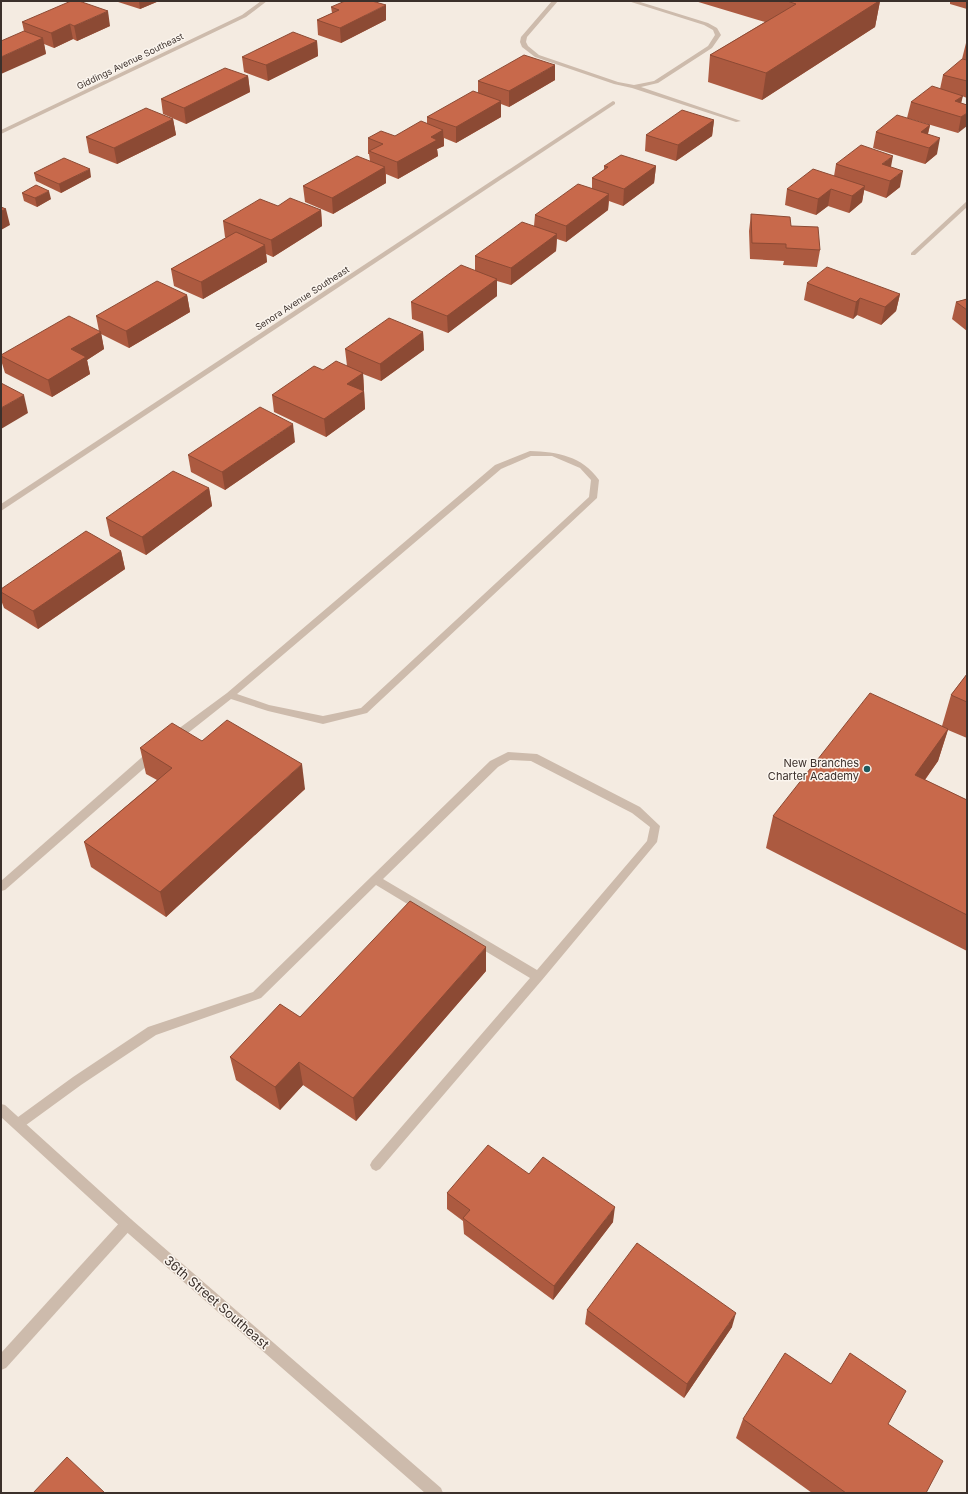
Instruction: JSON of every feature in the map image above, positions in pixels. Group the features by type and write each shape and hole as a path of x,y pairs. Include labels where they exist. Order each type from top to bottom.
{"street":[{"name":"Giddings Avenue Southeast","path":"1,132 244,16 264,1"},
{"path":"555,1 524,37 523,42 525,47 537,56 612,82 634,87 738,121"},
{"path":"631,1 706,24 715,29 718,34 710,47 656,82 634,87"},
{"name":"Senora Avenue Southeast","path":"1,508 613,103"},
{"path":"913,254 967,203"},
{"path":"1,887 138,766 230,695 498,467 530,453 553,454 582,466 595,480 593,498 364,711 324,720 268,708 230,695"},
{"path":"18,1124 77,1081 152,1031 257,995 494,764 508,756 533,757 636,810 655,826 652,842 376,1166"},
{"path":"376,880 538,977"},
{"name":"36th Street Southeast","path":"1,1109 127,1224 436,1493"},
{"path":"1,1363 127,1224"}],"building":[{"path":"71,1 79,1 108,11 74,26 70,24 51,33 22,22"},
{"path":"345,1 372,1 386,5 340,28 317,20 339,10 331,7"},
{"path":"787,1 879,1 766,73 710,55 796,4"},
{"path":"24,31 43,38 1,57 1,41"},
{"path":"293,32 317,41 266,65 242,57"},
{"path":"524,55 555,65 509,91 478,81"},
{"path":"962,59 967,60 967,81 943,75"},
{"path":"225,68 248,76 184,108 161,99"},
{"path":"932,86 963,96 955,101 967,105 967,113 961,117 911,102"},
{"path":"473,91 501,101 456,127 427,117"},
{"path":"146,108 173,119 114,148 86,137"},
{"path":"682,110 714,120 678,145 646,135"},
{"path":"897,115 930,125 921,132 940,138 929,148 876,132"},
{"path":"421,121 443,130 431,137 437,140 397,162 369,151 383,144 368,138 381,131 395,136"},
{"path":"861,145 893,156 882,164 903,171 890,181 836,164"},
{"path":"621,155 656,166 624,189 592,178 608,167 604,166"},
{"path":"357,156 385,167 332,198 303,186"},
{"path":"64,158 90,169 59,184 34,173"},
{"path":"813,169 865,186 852,196 831,189 818,199 787,189"},
{"path":"578,184 609,194 566,226 535,215"},
{"path":"36,185 49,191 35,198 22,193"},
{"path":"290,198 321,210 271,240 223,221 260,199 278,206"},
{"path":"751,214 790,217 791,226 818,227 820,250 786,248 786,244 752,243"},
{"path":"522,222 557,234 511,268 475,256"},
{"path":"236,232 265,245 201,282 171,269"},
{"path":"461,265 497,279 447,316 411,302"},
{"path":"827,267 900,294 885,307 860,298 856,302 807,283"},
{"path":"157,281 187,295 126,331 96,316"},
{"path":"967,299 967,310 956,302"},
{"path":"69,316 101,332 71,349 86,357 48,380 1,356 1,355"},
{"path":"389,318 423,332 380,364 345,349"},
{"path":"336,361 363,373 347,384 364,391 324,419 272,395 314,366 323,370"},
{"path":"1,383 24,395 1,408"},
{"path":"260,407 293,424 222,472 188,455"},
{"path":"173,471 209,488 142,537 106,518"},
{"path":"86,531 121,551 33,611 1,592 1,589"},
{"path":"967,674 967,702 951,695"},
{"path":"870,693 948,729 915,775 967,800 967,915 773,816"},
{"path":"227,720 302,764 160,892 84,842 172,768 140,748 172,723 202,741"},
{"path":"410,901 486,947 353,1098 299,1062 275,1087 230,1057 280,1004 300,1017"},
{"path":"488,1145 529,1174 543,1157 615,1207 554,1286 463,1218 470,1210 447,1193"},
{"path":"637,1243 736,1313 687,1384 587,1310"},
{"path":"785,1353 831,1384 850,1353 906,1391 888,1424 943,1461 926,1493 846,1493 743,1419"},
{"path":"67,1457 105,1493 33,1493"}],"place":[{"name":"New Branches Charter Academy","path":"867,769"}]}
